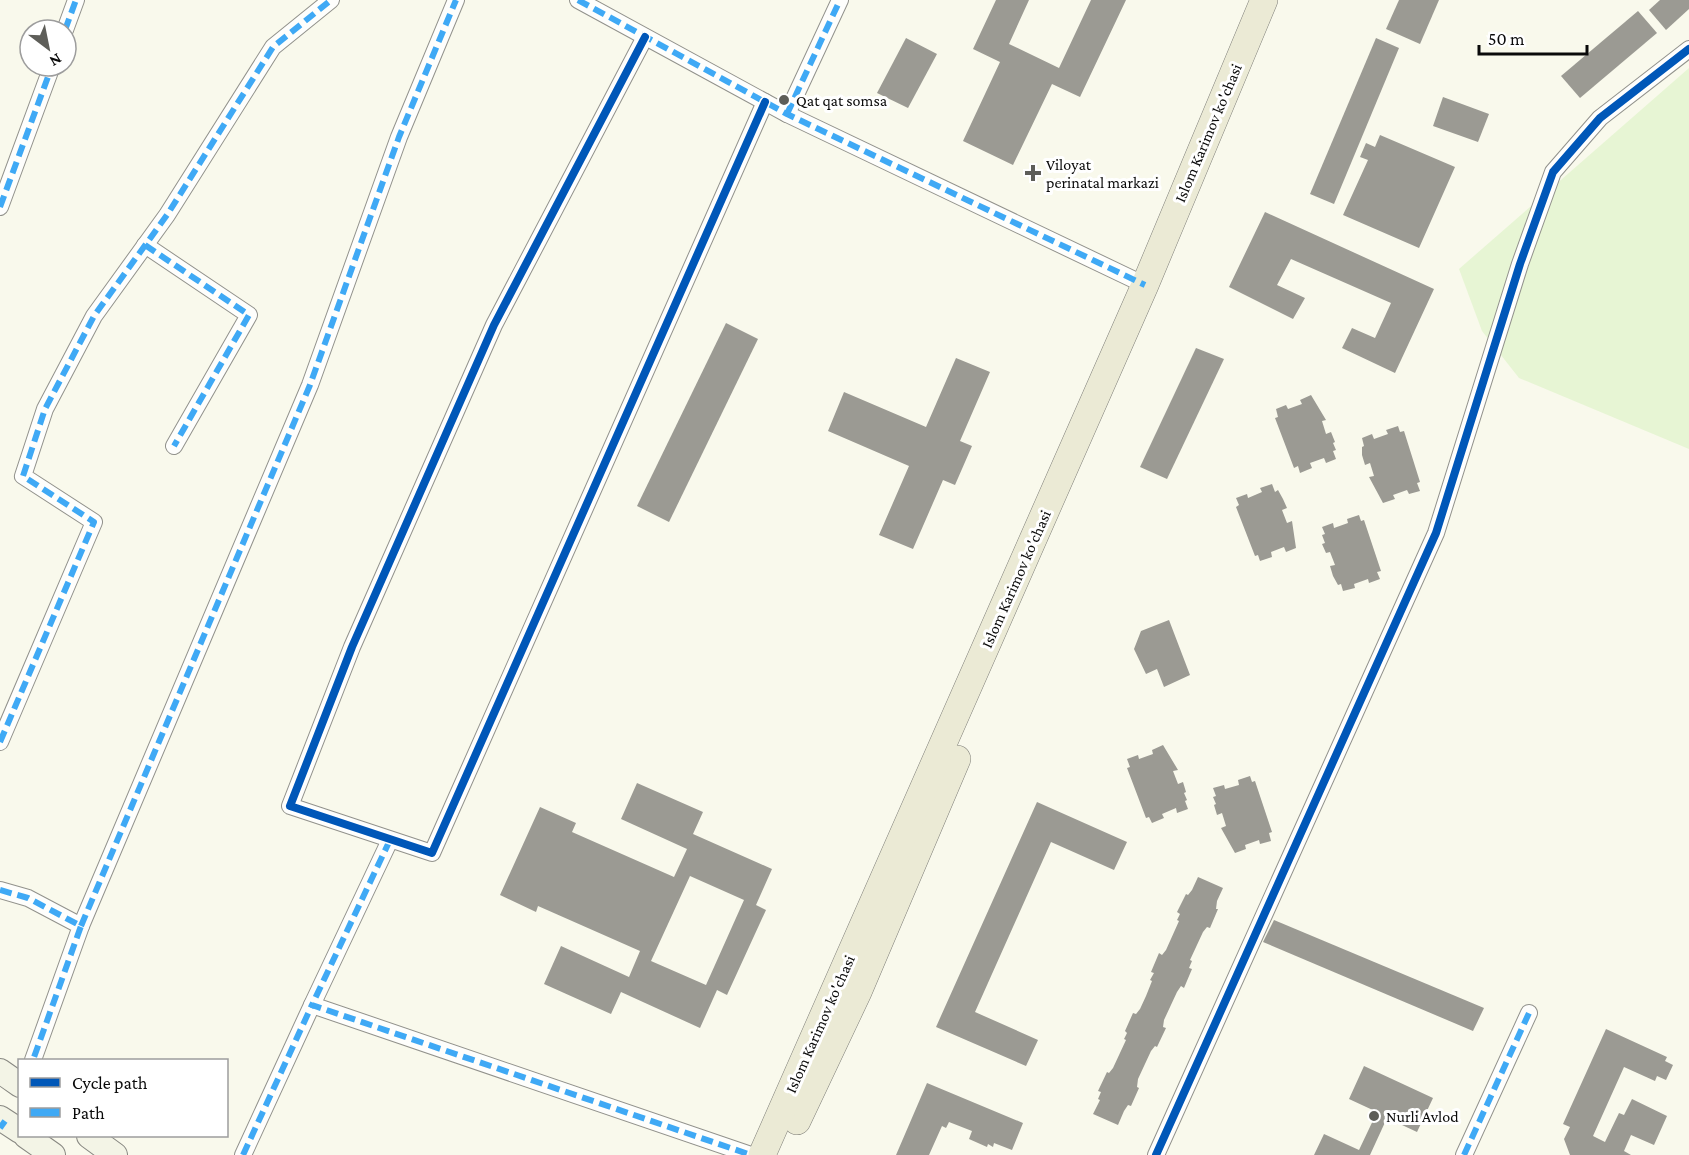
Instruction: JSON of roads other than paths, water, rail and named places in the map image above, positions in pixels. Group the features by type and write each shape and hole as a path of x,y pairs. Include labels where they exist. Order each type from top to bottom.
{"main road":[{"name":"Islom Karimov ko'chasi","path":"762,1155 1145,285 1264,0"},
{"name":"Islom Karimov ko'chasi","path":"781,1155 858,992 1023,601 1170,269 1282,0"}],"street":[{"path":"69,18 76,0"},
{"path":"0,742 94,522 23,476 45,409 94,315 146,245 273,47 331,0"},
{"path":"33,1059 81,926 310,385 399,137 456,0"},
{"path":"578,0 787,114 1145,285"},
{"path":"787,114 840,0"},
{"path":"645,37 494,325 352,647 290,806 432,853 765,102"},
{"path":"1156,1155 1436,533 1520,264 1553,172 1600,118 1689,49"},
{"path":"0,207 48,78"},
{"path":"146,245 249,315 174,446"},
{"path":"243,1155 390,840"},
{"path":"0,890 28,898 81,926"},
{"path":"312,1005 751,1155"},
{"path":"1464,1155 1529,1013"},
{"path":"0,1071 18,1084"},
{"path":"27,1137 53,1155"},
{"path":"90,1137 115,1155"}],"place":[{"name":"Qat qat somsa","path":"784,100"},
{"name":"Viloyat perinatal markazi","path":"1033,173"},
{"name":"Nurli Avlod","path":"1374,1116"}]}
